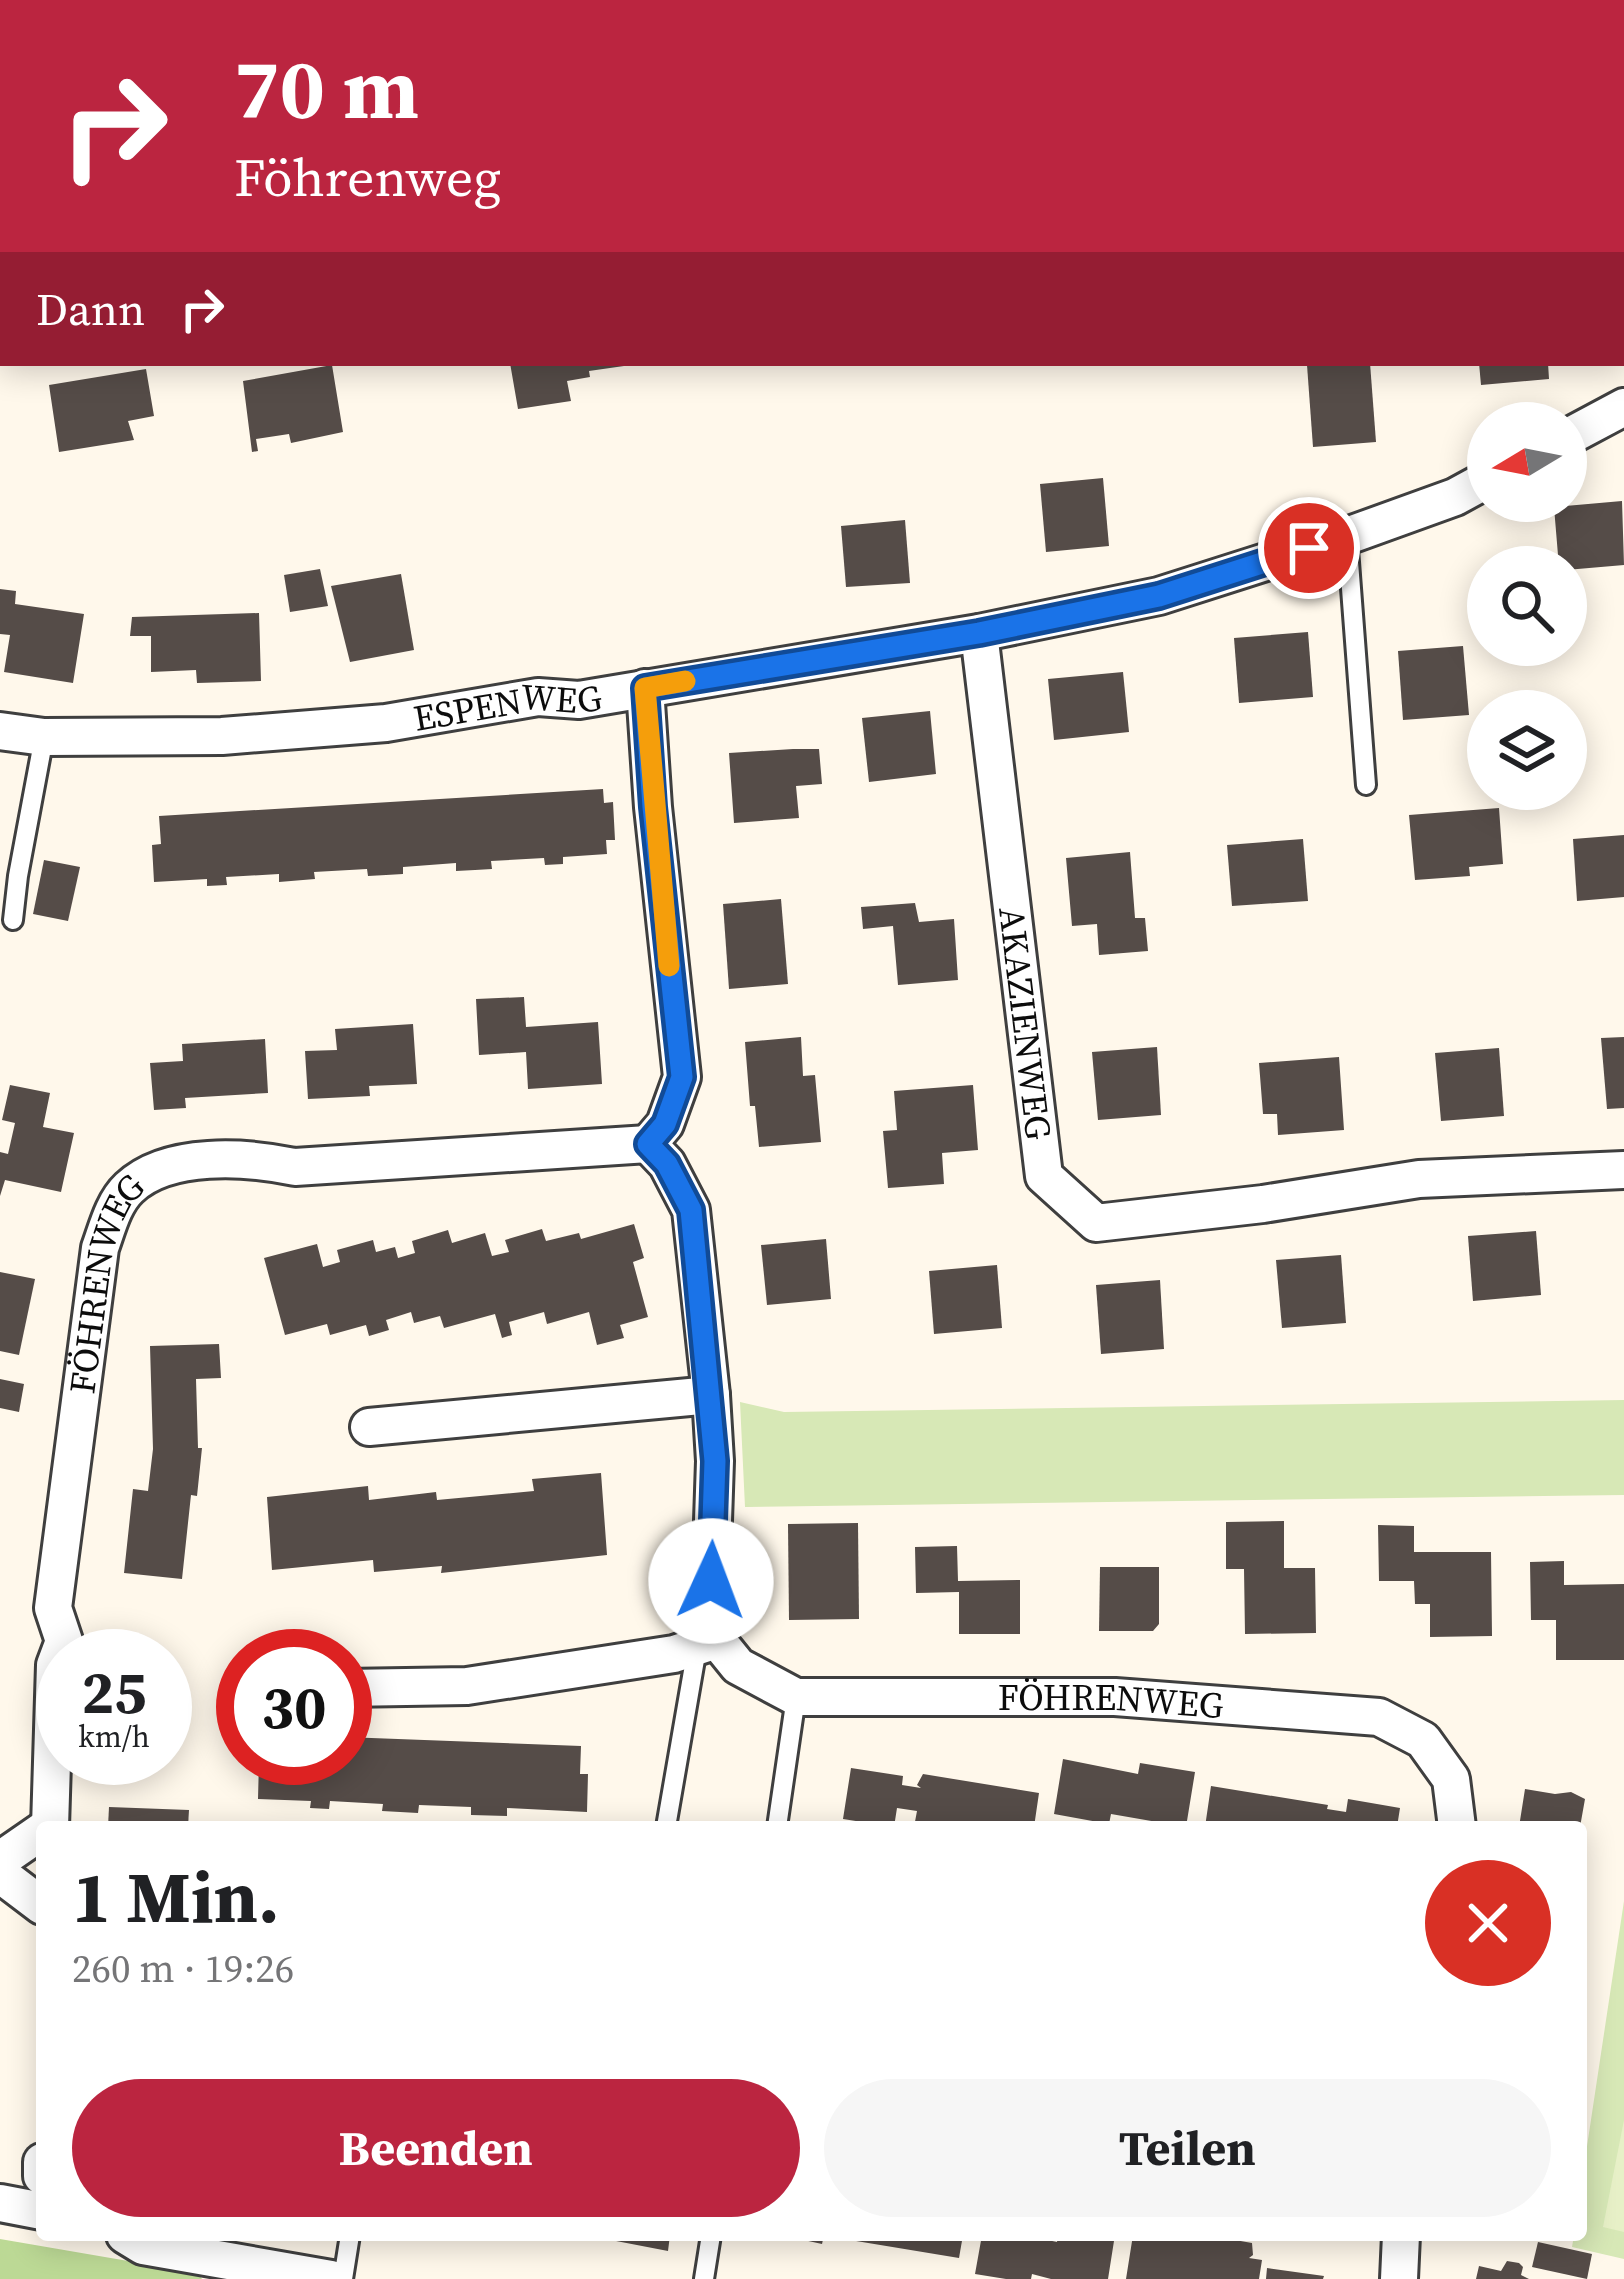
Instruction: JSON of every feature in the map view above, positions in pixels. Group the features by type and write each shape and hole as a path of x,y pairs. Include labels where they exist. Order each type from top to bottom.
{"street":[{"path":"1587,427 1624,407"},
{"name":"ESPENWEG","path":"0,731 44,737 221,736 386,724 538,697 579,700 979,633 1159,596 1347,536 1467,490"},
{"name":"AKAZIENWEG","path":"979,633 1044,1176 1096,1223 1263,1204 1419,1179 1624,1170"},
{"path":"372,1688 467,1686 579,1671 707,1644 715,1461 691,1210 667,1164 648,1144 665,1124 682,1077 645,688"},
{"name":"FÖHRENWEG","path":"47,1821 55,1665 64,1641 53,1608 100,1249 128,1189 178,1164 259,1160 295,1167 648,1144"},
{"path":"369,1427 711,1395"},
{"name":"FÖHRENWEG","path":"707,1644 796,1696 1115,1697 1379,1718 1423,1740 1451,1779 1456,1821"},
{"path":"0,1860 36,1835"},
{"path":"0,1874 36,1901"},
{"path":"0,2203 36,2210"},
{"path":"135,2241 261,2273 331,2279"},
{"path":"1399,2279 1401,2241"}],"lane":[{"path":"1347,536 1366,785"},
{"path":"14,920 17,875 44,737"},
{"path":"667,1821 707,1644"},
{"path":"778,1821 796,1696"},
{"path":"343,2279 349,2241"},
{"path":"704,2279 711,2241"}],"green space":[{"path":"1624,1400 1624,1495 745,1507 740,1402 784,1412"},
{"path":"1624,1901 1624,2259 1572,2247 1573,2241 1587,2241 1587,2146"},
{"path":"1624,2120 1624,2232 1603,2227"},
{"path":"0,2239 198,2273 202,2279 0,2279"}],"building":[{"path":"332,366 343,432 291,443 289,434 256,439 258,451 252,452 243,381"},
{"path":"511,366 624,366 589,371 590,377 567,381 571,401 518,409"},
{"path":"1307,366 1370,366 1376,442 1313,447"},
{"path":"1479,366 1548,366 1549,379 1481,385"},
{"path":"146,369 154,416 128,421 134,440 59,452 49,385"},
{"path":"1103,478 1109,546 1046,552 1040,484"},
{"path":"1622,501 1624,565 1587,568 1587,546 1557,546 1555,522 1587,522 1587,504"},
{"path":"905,520 910,583 846,587 841,526"},
{"path":"320,569 328,606 290,612 284,575"},
{"path":"401,574 414,650 350,662 331,586"},
{"path":"0,589 16,591 15,604 84,614 73,683 4,672 10,635 0,634"},
{"path":"259,613 261,681 197,683 196,670 151,672 151,636 130,636 132,617"},
{"path":"1308,632 1313,697 1239,703 1234,638"},
{"path":"1463,646 1467,715 1403,720 1398,651"},
{"path":"1123,672 1129,732 1054,740 1048,679"},
{"path":"930,711 936,774 869,782 862,718"},
{"path":"819,749 822,784 796,786 799,818 734,823 729,753"},
{"path":"603,789 604,803 613,802 615,840 606,840 607,854 563,857 563,864 545,865 544,858 491,861 492,869 456,871 456,863 403,867 403,874 368,876 367,869 314,872 315,879 279,882 279,874 226,877 227,885 207,886 207,879 154,882 152,845 161,844 159,816"},
{"path":"1499,810 1503,864 1469,867 1470,876 1415,880 1409,815"},
{"path":"1624,835 1624,897 1577,901 1573,839"},
{"path":"1303,839 1308,901 1232,906 1227,845"},
{"path":"1130,852 1135,918 1145,918 1148,951 1099,955 1097,924 1072,926 1066,858"},
{"path":"44,860 80,867 68,921 33,914"},
{"path":"781,899 788,984 729,989 723,904"},
{"path":"915,903 919,922 954,919 958,980 898,985 893,926 863,929 861,907"},
{"path":"524,997 526,1027 598,1022 602,1084 528,1089 526,1052 479,1055 476,999"},
{"path":"413,1024 417,1084 369,1086 370,1096 308,1099 305,1051 337,1050 335,1029"},
{"path":"801,1037 803,1076 815,1075 821,1142 759,1147 745,1042"},
{"path":"1624,1037 1624,1108 1607,1109 1601,1038"},
{"path":"265,1039 268,1093 185,1098 186,1108 154,1110 150,1063 183,1061 182,1044"},
{"path":"1157,1047 1161,1115 1098,1120 1092,1052"},
{"path":"1499,1048 1504,1116 1441,1121 1435,1053"},
{"path":"1339,1057 1344,1130 1278,1135 1277,1114 1263,1114 1259,1063"},
{"path":"10,1085 50,1093 43,1127 74,1133 61,1192 5,1180 0,1196 0,1152 8,1154 15,1123 2,1120"},
{"path":"973,1085 978,1150 942,1153 944,1184 888,1188 883,1131 897,1130 894,1091"},
{"path":"634,1224 644,1258 633,1262 648,1317 620,1325 624,1338 597,1345 589,1312 547,1324 544,1312 509,1322 512,1335 502,1338 495,1314 444,1328 440,1316 414,1323 411,1312 386,1320 389,1330 369,1336 366,1325 330,1335 327,1324 285,1335 264,1258 317,1244 323,1267 340,1262 337,1250 373,1240 376,1252 395,1247 398,1258 415,1253 412,1241 448,1230 452,1243 485,1233 492,1256 509,1252 505,1240 542,1229 546,1241 579,1233 581,1239"},
{"path":"1536,1231 1541,1295 1473,1301 1468,1236"},
{"path":"826,1239 831,1299 767,1305 761,1245"},
{"path":"1341,1255 1346,1323 1282,1328 1276,1260"},
{"path":"997,1265 1002,1328 934,1334 929,1271"},
{"path":"0,1272 35,1279 19,1355 0,1351"},
{"path":"1160,1280 1164,1349 1101,1354 1096,1285"},
{"path":"219,1344 221,1378 196,1379 198,1448 202,1448 197,1496 191,1495 182,1579 124,1573 133,1489 148,1491 153,1449 150,1346"},
{"path":"0,1379 24,1384 19,1412 0,1408"},
{"path":"601,1473 607,1555 441,1573 442,1566 374,1572 373,1560 272,1570 267,1497 368,1486 369,1500 436,1492 437,1500 534,1491 532,1479"},
{"path":"1284,1521 1284,1568 1315,1568 1316,1633 1245,1634 1244,1569 1226,1569 1226,1522"},
{"path":"858,1523 859,1619 789,1620 788,1524"},
{"path":"1378,1525 1414,1526 1414,1552 1491,1552 1492,1636 1430,1637 1430,1604 1415,1604 1414,1581 1379,1581"},
{"path":"957,1546 958,1581 1020,1580 1020,1634 959,1634 959,1592 916,1593 915,1547"},
{"path":"1564,1561 1564,1585 1624,1584 1624,1660 1556,1660 1556,1620 1531,1620 1530,1562"},
{"path":"1100,1567 1159,1567 1159,1624 1153,1631 1099,1631"},
{"path":"372,1738 581,1746 580,1774 588,1774 587,1812 507,1808 507,1816 471,1815 471,1807 419,1805 418,1813 382,1811 383,1804 330,1801 329,1809 310,1808 311,1801 258,1799 258,1785 372,1785"},
{"path":"1063,1759 1138,1774 1140,1763 1195,1772 1187,1821 1111,1814 1110,1821 1092,1821 1054,1814"},
{"path":"851,1768 903,1776 902,1785 921,1788 917,1785 923,1774 1039,1793 1035,1821 915,1821 917,1811 897,1808 895,1821 843,1819"},
{"path":"1211,1786 1346,1812 1348,1799 1400,1808 1398,1821 1206,1821"},
{"path":"1525,1789 1571,1792 1585,1799 1581,1821 1520,1821"},
{"path":"109,1807 189,1810 188,1821 108,1821"},
{"path":"616,2241 669,2241 668,2251"},
{"path":"856,2241 962,2241 959,2258"},
{"path":"981,2241 1114,2241 1108,2279 1051,2279 1032,2274 1031,2279 1006,2279 975,2274"},
{"path":"1132,2241 1240,2241 1252,2243 1249,2258 1262,2260 1259,2279 1126,2279"},
{"path":"1538,2242 1592,2254 1587,2279 1532,2267"},
{"path":"1507,2261 1519,2263 1521,2275 1529,2279 1476,2279 1479,2266 1501,2271"},
{"path":"1267,2268 1324,2276 1266,2279"}],"slow traffic":[{"path":"669,966 645,688 685,681"}],"route":[{"path":"711,1581 715,1461 691,1210 667,1164 648,1144 665,1124 682,1077 645,688 979,633 1159,596 1309,548"}]}
